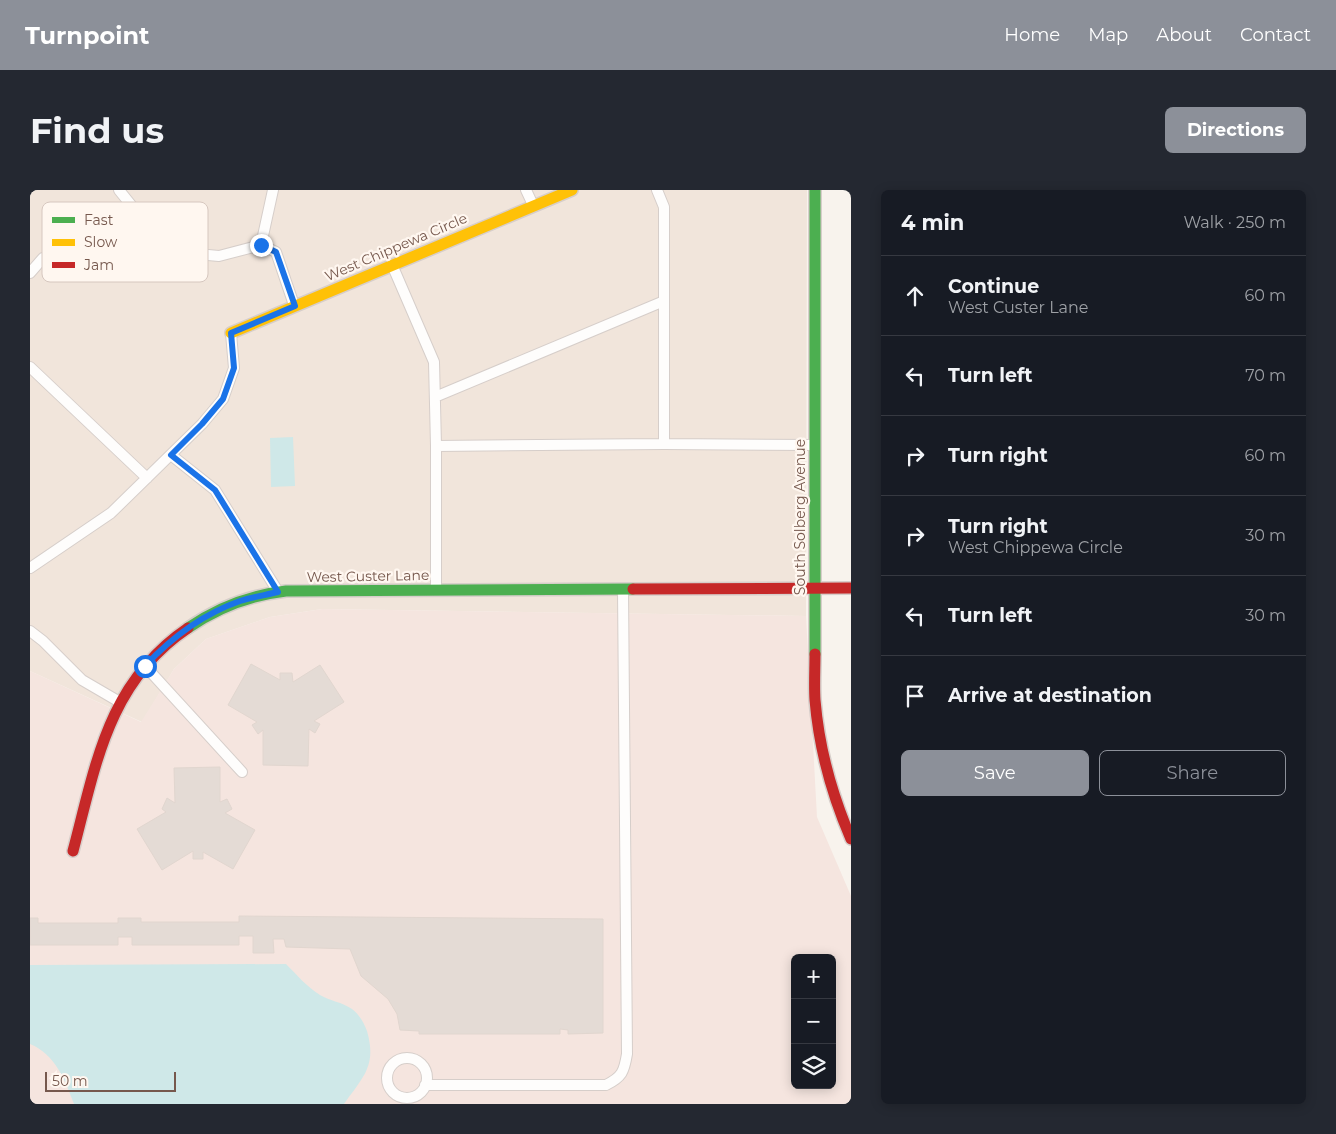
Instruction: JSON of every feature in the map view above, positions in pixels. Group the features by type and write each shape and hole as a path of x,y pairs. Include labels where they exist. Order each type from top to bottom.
{"street":[{"name":"West Chippewa Circle","path":"231,333 572,190"},
{"name":"South Solberg Avenue","path":"815,190 815,699 819,736 826,772 838,811 851,839"},
{"name":"West Custer Lane","path":"73,851 110,724 134,679 162,647 200,619 241,601 278,592 851,588"}],"lane":[{"path":"119,190 129,202"},
{"path":"261,245 273,190"},
{"path":"526,190 533,206"},
{"path":"657,190 664,207 664,444"},
{"path":"208,255 219,256 261,245 276,252 295,306"},
{"path":"30,273 42,259"},
{"path":"392,265 434,362 436,590"},
{"path":"435,397 664,301"},
{"path":"30,568 111,513 202,424 223,399 234,368 231,333"},
{"path":"30,367 147,478"},
{"path":"436,446 816,445"},
{"path":"171,455 215,490 278,592"},
{"path":"425,1086 606,1086 617,1080 625,1069 627,1045 623,589"},
{"path":"30,631 43,641 82,680 122,702"},
{"path":"145,666 242,772"},
{"path":"401,1059 414,1060 424,1068 425,1086 418,1099 399,1096 393,1092 387,1080 390,1067 401,1059"}],"shaded area":[{"path":"32,190 807,190 806,616 322,609 270,617 206,639 174,669 142,722 30,671 30,195"},
{"path":"322,609 806,616 817,817 851,896 851,1104 30,1104 30,671 141,722 174,669 206,639 270,617"}],"water":[{"path":"293,437 295,486 271,487 270,438"},
{"path":"286,964 315,992 352,1009 366,1028 370,1043 369,1062 362,1078 344,1104 74,1104 63,1077 53,1061 39,1048 30,1044 30,965"}],"building":[{"path":"251,664 280,680 280,673 292,673 293,682 320,665 344,702 314,721 320,724 315,733 309,729 308,766 263,765 263,730 258,734 252,725 257,722 228,705"},
{"path":"220,767 220,802 227,799 232,809 225,813 255,830 233,869 203,852 203,859 193,859 193,851 162,870 137,829 166,812 162,809 167,798 175,803 174,768"},
{"path":"239,916 603,919 603,1033 568,1034 568,1030 560,1029 560,1034 419,1034 419,1031 400,1030 397,1014 388,999 361,976 350,949 286,947 284,939 273,939 274,953 253,953 253,936 239,936 239,945 132,945 132,937 118,937 118,945 30,945 30,918 38,918 38,923 118,923 118,918 141,918 141,922 239,922"}],"traffic: fast":[{"path":"815,190 815,654"},
{"path":"188,628 211,614 247,599 286,591 633,589"}],"traffic: slow":[{"path":"231,333 572,190"}],"traffic: jam":[{"path":"633,589 851,588"},
{"path":"73,851 98,756 109,727 123,699 140,673 161,650 188,628"},
{"path":"815,654 815,700 823,753 832,788 851,839"}],"route":[{"path":"145,666 162,647 200,619 241,601 278,592 215,490 171,455 202,424 223,399 234,368 231,333 295,306 276,252 261,245"}]}
